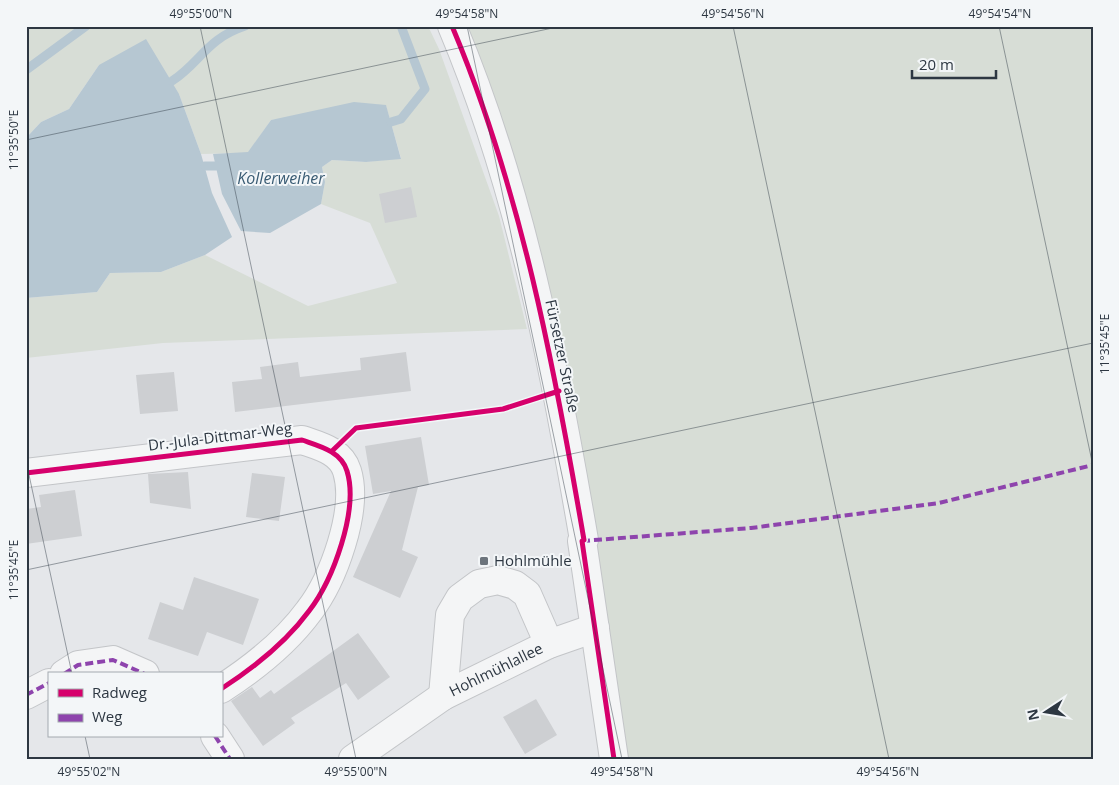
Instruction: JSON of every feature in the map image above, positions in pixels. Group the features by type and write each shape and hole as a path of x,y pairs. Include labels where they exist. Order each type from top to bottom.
{"street":[{"name":"Fürsetzer Straße","path":"452,26 496,143 530,269 559,391 584,540 582,541 614,759"},
{"name":"Dr.-Jula-Dittmar-Weg","path":"26,472 302,440 332,450 347,470 350,500 344,534 332,572 310,611 254,668 222,689"},
{"name":"Hohlmühlallee","path":"443,696 450,615 460,598 479,584 498,580 515,585 528,594 550,644"},
{"name":"Hohlmühlallee","path":"353,759 443,696 550,644 595,628"},
{"path":"68,672 78,666 113,660 140,672"},
{"path":"26,695 48,684"},
{"path":"215,738 230,759"}],"shaded area":[{"path":"26,26 428,26 439,49 499,216 527,329 163,343 26,358 26,298 97,292 110,273 161,272 205,255 308,306 397,283 370,223 321,204 325,182 322,167 332,160 366,162 401,158 386,106 271,120 248,153 201,154 179,94 99,65 69,109 41,122 26,138"},
{"path":"466,26 1093,26 1093,759 626,759"}],"water":[{"path":"146,39 179,94 201,154 212,193 232,237 205,255 161,272 110,273 97,292 26,298 26,138 41,122 69,109 99,65"},
{"name":"Kollerweiher","path":"354,102 386,105 401,159 366,162 332,160 322,167 325,182 321,204 270,233 241,231 222,194 213,154 248,152 271,120"}],"building":[{"path":"411,187 417,217 385,223 379,194"},
{"path":"406,352 411,391 235,412 232,382 262,379 260,367 298,362 300,377 361,370 360,358"},
{"path":"174,372 178,411 140,414 136,375"},
{"path":"421,437 429,485 418,487 402,550 418,557 400,598 353,577 391,491 373,494 365,446"},
{"path":"188,472 191,509 150,503 148,474"},
{"path":"252,473 285,477 279,521 246,517"},
{"path":"75,490 82,536 26,544 26,509 41,507 39,495"},
{"path":"194,577 259,599 243,645 207,632 198,656 148,639 160,602 183,610"},
{"path":"358,633 390,677 358,700 346,683 291,718 295,723 263,746 231,701 252,687 260,698 271,690 274,694"},
{"path":"536,699 557,735 525,754 503,717"}],"waterway":[{"path":"26,70 86,26"},
{"path":"172,81 221,37 245,26"},
{"path":"391,122 401,119 425,89 401,26"},
{"path":"205,166 216,166"}],"marked path":[{"path":"582,541 751,528 939,503 1093,465"},
{"path":"67,672 78,665 113,660 140,672"},
{"path":"26,695 48,684"},
{"path":"216,738 230,759"}],"cycle path":[{"path":"452,26 498,151 533,279 560,409 584,540 582,541 614,759"},
{"path":"332,451 356,428 503,409 559,391"},
{"path":"26,473 302,440 329,450 340,459 347,471 350,487 350,505 347,524 327,582 309,611 280,644 245,673 222,688"}],"place":[{"name":"Hohlmühle","path":"484,561"}]}
